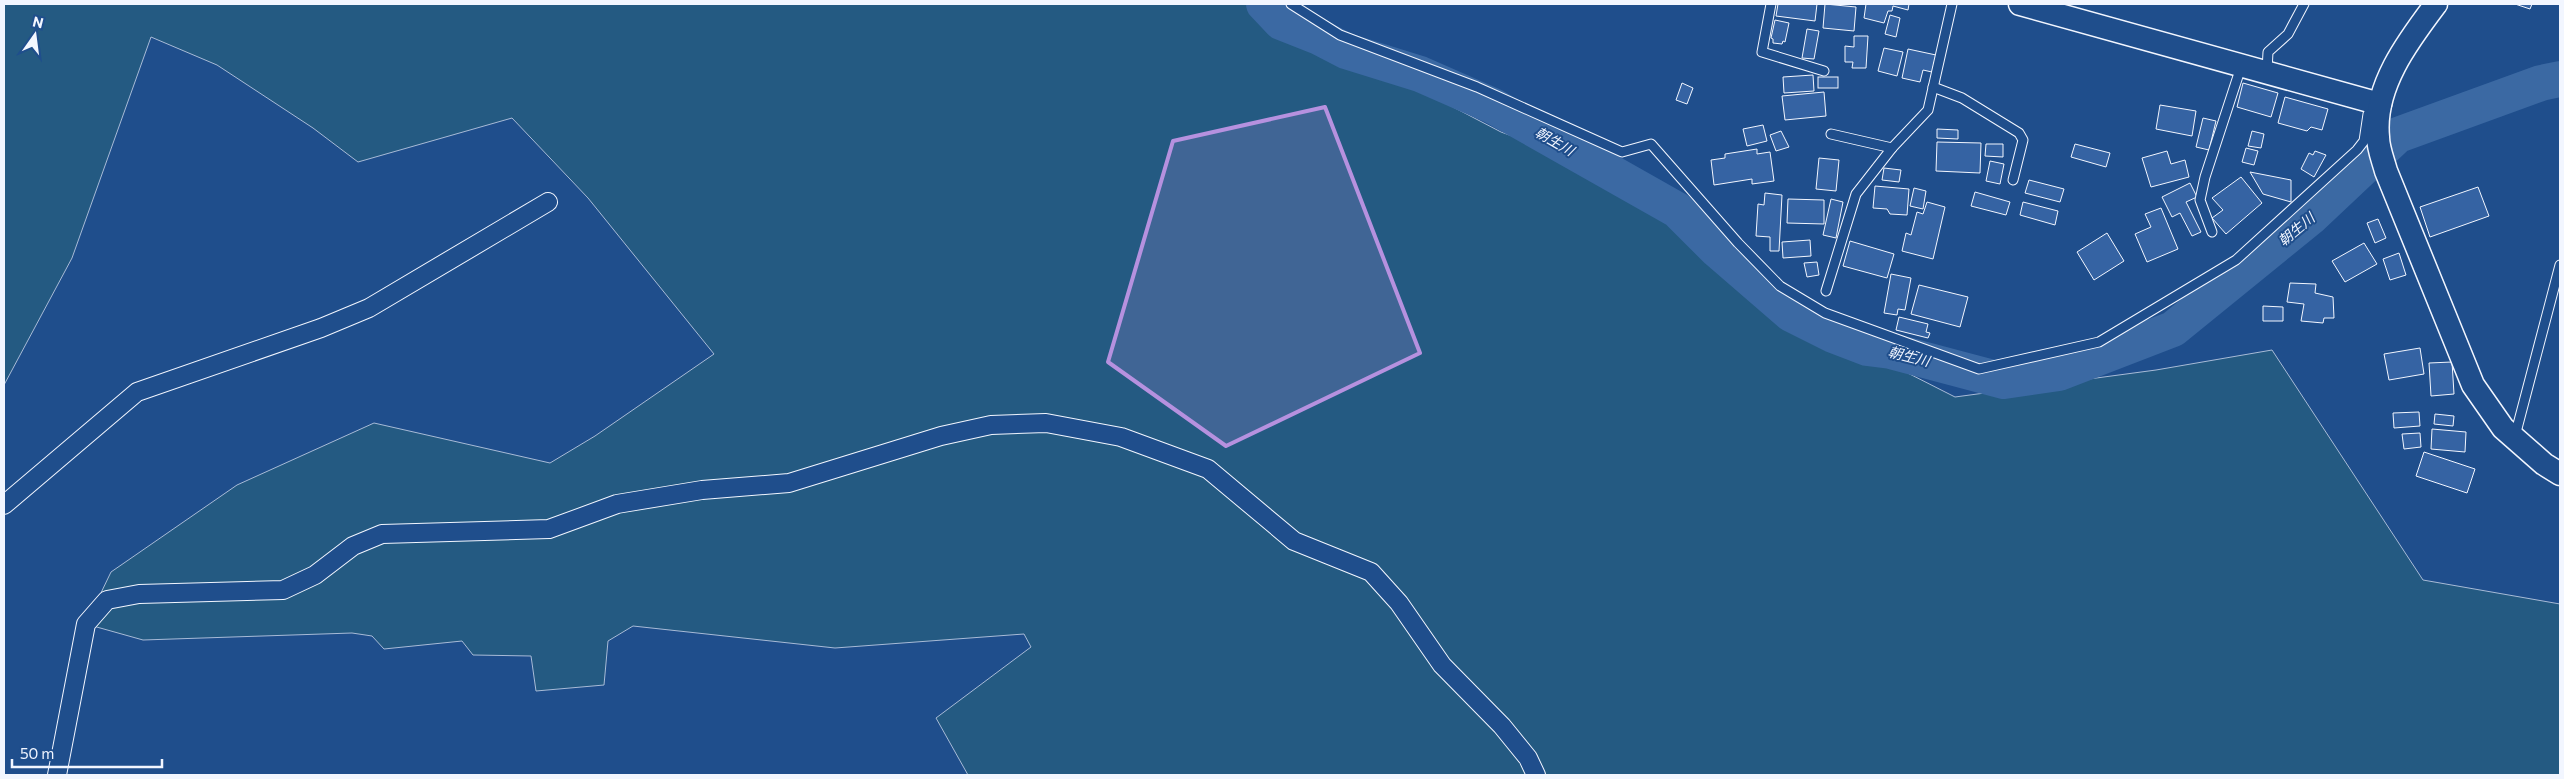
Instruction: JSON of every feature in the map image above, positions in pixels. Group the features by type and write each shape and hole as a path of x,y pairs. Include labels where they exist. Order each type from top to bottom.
{"street":[{"path":"2020,4 2375,103"},
{"path":"2436,4 2396,62 2375,103 2378,137 2386,171 2473,385 2503,428 2544,464 2560,474"},
{"path":"4,505 137,392 321,328 369,308 548,202"},
{"path":"57,775 86,624 107,600 139,594 282,590 315,574 353,546 382,534 549,529 617,504 702,490 789,483 941,436 991,425 1046,423 1121,437 1208,469 1294,541 1371,572 1399,603 1442,665 1502,726 1528,758 1536,775"}],"lane":[{"path":"1291,4 1340,35 1477,87 1622,152 1651,144 1738,242 1780,286 1825,314 1979,369 2099,342 2236,260 2357,150 2364,141 2375,103"},
{"path":"1771,4 1762,52 1824,71"},
{"path":"1826,291 1856,194 1892,148 1928,110 1952,4"},
{"path":"2266,74 2268,52 2288,34 2304,4"},
{"path":"2212,232 2200,200 2205,177 2241,66"},
{"path":"1933,87 1962,98 2019,133 2023,140 2013,180"},
{"path":"1831,134 1892,148"},
{"path":"2514,438 2560,265"}],"highlighted area":[{"path":"1325,107 1420,353 1226,446 1108,362 1173,141"}],"shaded area":[{"path":"4,4 1274,4 1319,37 1501,132 1640,182 1748,292 1955,397 2156,370 2272,350 2423,580 2560,604 2560,775 968,775 936,718 1031,647 1024,634 835,648 633,626 608,641 604,685 536,691 531,656 473,655 462,641 384,649 372,636 352,633 143,640 86,624 111,572 237,485 374,423 550,463 595,436 714,354 588,198 512,118 358,162 313,128 217,65 151,37 72,258 4,385"}],"building":[{"path":"1778,4 1817,4 1815,21 1776,16"},
{"path":"1825,4 1856,7 1854,31 1823,28"},
{"path":"1866,4 1909,4 1908,10 1893,6 1892,11 1888,11 1884,23 1864,18"},
{"path":"2515,4 2532,4 2530,9"},
{"path":"1890,15 1900,18 1896,37 1885,34"},
{"path":"1775,20 1789,23 1785,42 1783,41 1782,44 1773,43 1771,38"},
{"path":"1807,29 1819,31 1814,59 1802,58"},
{"path":"1854,36 1868,36 1866,68 1852,68 1853,62 1845,62 1845,46 1854,47"},
{"path":"1884,48 1903,52 1897,76 1878,71"},
{"path":"1908,49 1936,55 1932,72 1923,70 1920,82 1902,78"},
{"path":"1813,75 1814,91 1784,93 1783,77"},
{"path":"1818,77 1838,77 1838,88 1818,88"},
{"path":"1682,83 1693,88 1687,104 1676,100"},
{"path":"2243,83 2278,93 2271,117 2237,107"},
{"path":"1824,92 1826,116 1785,120 1782,96"},
{"path":"2285,97 2328,109 2322,130 2311,127 2307,131 2278,123"},
{"path":"2160,105 2196,111 2192,136 2156,129"},
{"path":"2203,118 2216,121 2209,150 2196,147"},
{"path":"1763,125 1767,141 1747,146 1743,129"},
{"path":"1937,129 1958,130 1958,139 1937,138"},
{"path":"1781,131 1789,147 1776,151 1770,135"},
{"path":"2252,131 2264,134 2261,148 2248,146"},
{"path":"1937,142 1981,143 1980,173 1936,171"},
{"path":"1986,144 2003,144 2003,157 1985,156"},
{"path":"2075,144 2110,153 2106,167 2071,157"},
{"path":"2246,148 2258,151 2254,165 2242,162"},
{"path":"1757,149 1757,154 1770,152 1774,181 1752,184 1752,179 1714,185 1711,160 1725,158 1725,154"},
{"path":"2167,151 2171,164 2185,160 2189,177 2151,187 2142,158"},
{"path":"2315,151 2326,155 2314,177 2301,169 2309,153 2313,155"},
{"path":"1819,158 1839,160 1836,191 1816,189"},
{"path":"1990,161 2004,164 2000,184 1986,181"},
{"path":"1884,168 1901,170 1899,182 1882,180"},
{"path":"2250,172 2291,180 2291,202 2263,194"},
{"path":"2241,177 2262,203 2226,234 2212,218 2223,210 2212,198"},
{"path":"2029,180 2064,189 2060,202 2025,193"},
{"path":"2190,183 2197,197 2186,202 2201,232 2192,236 2180,213 2172,217 2162,197"},
{"path":"1875,186 1909,189 1907,215 1890,214 1887,209 1873,208"},
{"path":"2478,187 2489,216 2430,237 2420,207"},
{"path":"1914,188 1926,191 1923,209 1910,206"},
{"path":"1975,192 2010,202 2006,215 1971,206"},
{"path":"1765,193 1782,195 1779,251 1770,251 1770,237 1756,236 1758,204 1764,205"},
{"path":"1788,199 1824,200 1824,224 1787,223"},
{"path":"1831,199 1843,202 1836,238 1823,235"},
{"path":"1927,202 1945,207 1933,259 1902,251 1906,233 1911,235 1917,212 1923,214"},
{"path":"2023,202 2058,211 2055,225 2020,215"},
{"path":"2161,208 2178,249 2147,262 2135,234 2151,227 2145,214"},
{"path":"2378,219 2386,238 2375,243 2367,223"},
{"path":"2107,233 2124,261 2094,280 2077,252"},
{"path":"1810,240 1811,256 1783,258 1782,242"},
{"path":"1850,241 1894,254 1887,278 1843,266"},
{"path":"2364,243 2377,264 2345,282 2332,261"},
{"path":"2399,253 2406,275 2390,280 2383,259"},
{"path":"1817,262 1819,275 1807,277 1804,263"},
{"path":"1891,274 1911,278 1905,310 1898,309 1897,315 1884,313"},
{"path":"2290,283 2316,284 2315,293 2333,297 2334,318 2324,318 2323,323 2301,321 2304,304 2287,302"},
{"path":"1919,285 1968,297 1960,327 1911,314"},
{"path":"2263,306 2283,307 2283,321 2263,321"},
{"path":"1899,317 1928,324 1926,332 1930,333 1928,338 1896,330"},
{"path":"2420,348 2424,374 2389,380 2384,354"},
{"path":"2452,362 2454,394 2431,396 2429,363"},
{"path":"2419,412 2420,426 2394,428 2393,413"},
{"path":"2435,414 2454,416 2453,426 2434,424"},
{"path":"2432,429 2466,432 2465,452 2431,449"},
{"path":"2420,433 2421,447 2404,449 2402,434"},
{"path":"2424,452 2475,469 2467,493 2416,476"}],"waterway":[{"name":"朝生川","path":"1264,4 1281,22 1319,37 1346,51 1420,74 1493,106 1677,210 1717,250 1791,314 1833,335 1867,348 1891,351 2004,381 2059,373 2173,329 2312,216 2398,135 2541,83 2560,79"}]}
